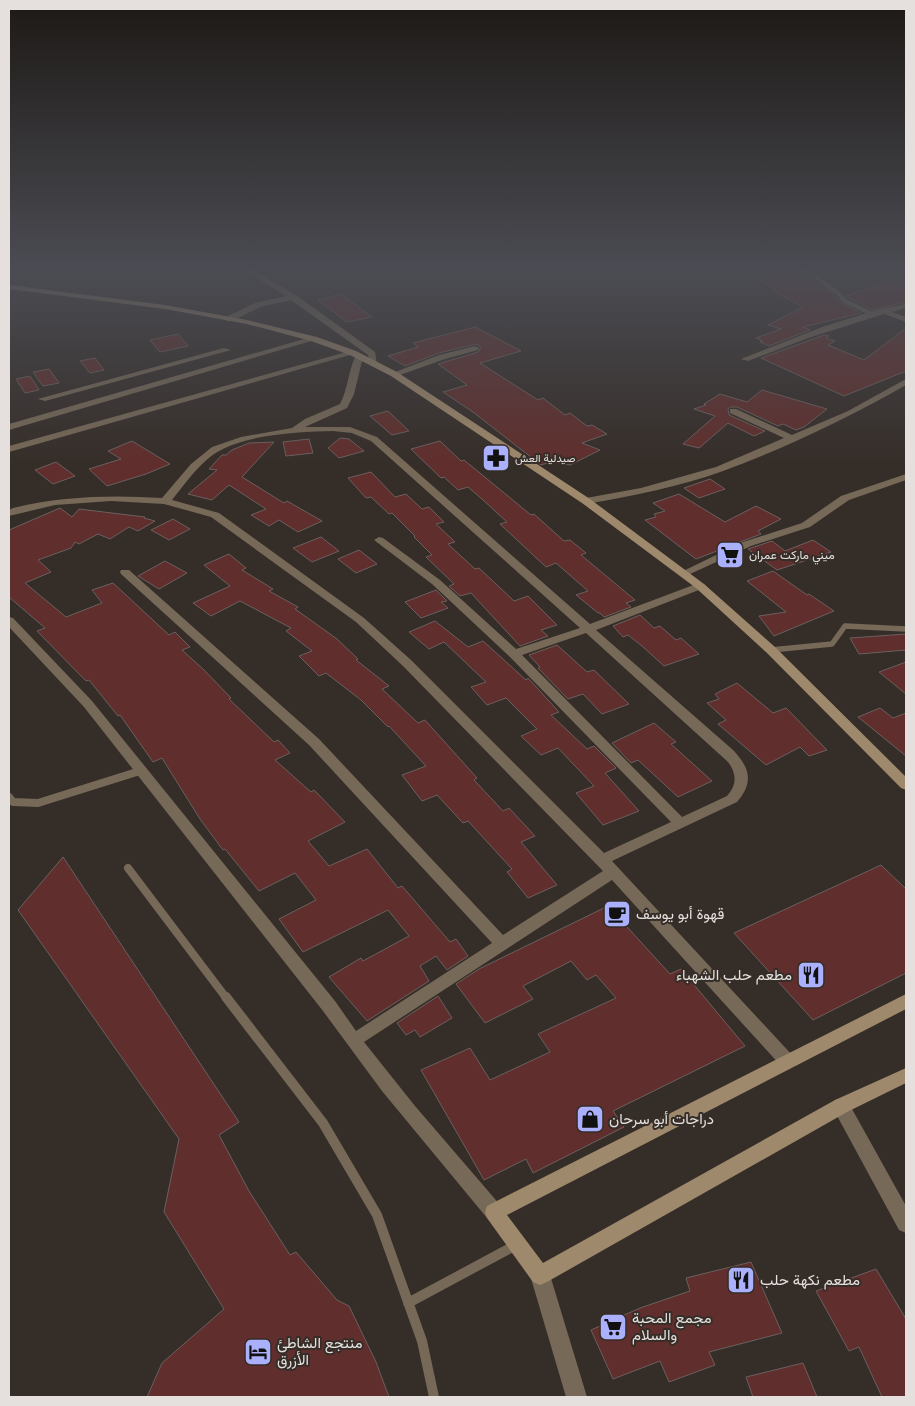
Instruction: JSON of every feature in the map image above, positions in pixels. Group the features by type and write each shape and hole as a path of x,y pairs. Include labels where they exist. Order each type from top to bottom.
{"main road":[{"path":"292,335 314,340 356,355 394,374 586,501 684,573 771,650 906,786"},
{"path":"906,1001 494,1212 540,1275 841,1106 906,1075"}],"street":[{"path":"345,335 372,354 374,364"},
{"path":"745,359 807,335"},
{"path":"9,427 314,340"},
{"path":"394,374 442,356 475,348"},
{"path":"42,399 228,350"},
{"path":"9,449 356,355 350,394 344,406 308,421 292,432"},
{"path":"162,367 193,374"},
{"path":"161,383 162,367"},
{"path":"586,501 642,491 719,469 851,413 906,382"},
{"path":"733,411 792,438"},
{"path":"164,501 206,456 216,448 246,437 327,428 345,429 362,433 374,439 728,753 740,766 743,780 738,794 732,799 602,860"},
{"path":"906,468 899,471 906,476"},
{"path":"684,573 747,544 806,525 845,498 906,476"},
{"path":"9,514 36,506 93,498 130,498 164,501 215,515 360,620 407,663 602,860 787,1061"},
{"path":"379,540 436,582 514,654 681,824"},
{"path":"125,572 314,742 502,944"},
{"path":"514,654 588,629 700,586"},
{"path":"9,620 88,704 323,998 353,1041 426,1132 494,1212"},
{"path":"353,1041 613,872"},
{"path":"841,1106 906,1224"},
{"path":"540,1275 577,1397"}],"lane":[{"path":"771,650 832,644 845,626 906,629"},
{"path":"9,797 14,802 38,803 140,771"},
{"path":"128,868 285,1076 323,1123 377,1215 422,1341 434,1397"},
{"path":"408,1303 517,1244"}],"building":[{"path":"179,335 188,346 160,352 150,340"},
{"path":"445,335 490,335 521,351 480,363 538,400 543,398 565,415 570,413 587,426 592,425 607,434 582,443 600,450 570,465 551,462 541,465 473,412 443,392 467,385 438,364 478,352 481,347 476,344 439,353 405,366 388,356 418,347 413,343"},
{"path":"765,335 798,335 769,346 756,338"},
{"path":"824,335 829,336 826,338 835,341 828,345 864,360 897,335 906,335 906,371 844,396 761,358"},
{"path":"95,358 104,370 90,373 80,361"},
{"path":"49,369 59,383 43,386 33,372"},
{"path":"30,376 39,390 25,393 16,379"},
{"path":"762,390 827,409 804,427 796,430 783,424 778,426 737,407 730,407 728,409 729,415 765,431 754,436 728,423 699,448 683,444 715,416 694,409 706,405 704,404 720,394 747,402"},
{"path":"388,411 409,431 392,435 370,416"},
{"path":"340,438 349,439 364,451 339,458 328,448"},
{"path":"309,439 313,453 286,456 283,442"},
{"path":"132,441 170,464 146,474 107,486 89,469 121,459 108,451"},
{"path":"440,441 461,461 464,460 531,515 534,514 564,541 570,540 586,553 581,555 635,600 626,603 631,607 604,617 598,613 576,595 588,591 556,563 546,567 500,524 507,522 483,500 468,487 458,490 444,477 441,478 411,449"},
{"path":"274,442 242,477 284,503 287,501 322,521 298,532 279,520 269,526 251,515 266,509 229,485 212,500 188,494 217,470 209,469 222,455 226,455 232,450 249,443"},
{"path":"56,462 75,476 53,484 35,470"},
{"path":"371,472 395,497 406,494 422,509 429,507 444,522 436,524 455,542 448,544 475,569 479,568 514,601 528,596 557,625 541,630 548,636 520,646 471,593 460,596 449,586 454,584 426,557 432,555 415,536 392,513 389,514 371,497 366,498 348,478"},
{"path":"710,479 725,489 699,498 684,488"},
{"path":"679,494 725,522 756,506 781,519 758,531 761,534 696,559 645,520 656,517 654,514 665,511 653,503"},
{"path":"60,508 72,517 79,509 145,517 155,521 138,531 129,527 110,539 98,534 79,544 75,542 71,548 38,560 51,572 25,583 66,617 102,603 92,590 113,583 169,635 175,632 190,647 182,650 274,742 278,740 290,753 275,760 311,792 314,790 345,822 308,841 329,866 367,849 398,888 402,886 450,942 456,939 468,956 447,970 436,956 420,966 429,981 367,1021 329,977 361,958 363,961 409,936 388,910 303,952 279,919 316,900 295,873 259,891 225,849 223,850 200,819 162,758 153,762 120,715 118,716 89,680 86,681 37,631 45,628 9,597 9,530"},
{"path":"173,519 190,529 169,540 151,530"},
{"path":"321,537 339,551 312,562 293,548"},
{"path":"813,540 831,552 777,570 748,549 772,541 785,551"},
{"path":"359,550 377,564 356,573 338,559"},
{"path":"229,554 246,568 242,570 273,589 269,591 298,607 295,609 337,639 358,659 356,660 389,686 382,689 418,723 425,720 477,778 474,780 503,811 509,808 535,836 521,842 557,885 528,898 507,872 512,869 468,821 463,823 437,795 422,801 402,775 426,766 389,726 361,700 326,673 319,676 299,656 312,651 286,631 291,628 240,601 211,616 193,603 230,586 204,565"},
{"path":"165,561 187,573 159,589 138,576"},
{"path":"773,571 834,611 774,636 759,616 786,612 747,581"},
{"path":"436,590 447,601 441,602 448,608 421,618 405,602"},
{"path":"640,615 654,628 660,626 676,640 681,638 699,654 664,666 628,635 623,637 613,626"},
{"path":"435,621 468,647 483,641 526,680 528,678 559,712 551,715 587,749 594,746 616,768 605,773 639,811 603,825 576,793 594,786 558,748 541,755 521,736 537,729 506,698 487,705 471,687 486,682 444,642 429,649 409,632"},
{"path":"906,634 906,650 859,654 850,638"},
{"path":"557,645 587,672 594,670 629,704 602,714 583,694 568,699 538,668 540,667 529,655"},
{"path":"906,662 906,694 879,672"},
{"path":"737,683 773,713 786,708 827,750 809,756 800,747 766,765 718,724 726,720 707,703 719,699 715,694"},
{"path":"880,708 893,718 906,713 906,756 858,717"},
{"path":"654,723 676,742 671,744 712,781 678,797 638,760 631,763 612,743"},
{"path":"63,857 239,1122 219,1135 249,1191 290,1255 296,1252 337,1300 349,1306 376,1362 389,1397 147,1397 162,1363 224,1309 164,1212 179,1139 18,910"},
{"path":"881,865 906,889 906,973 813,1020 734,933"},
{"path":"608,906 670,974 681,969 745,1046 613,1111 624,1127 533,1173 526,1159 484,1180 421,1070 470,1048 490,1080 550,1052 538,1034 616,998 596,975 587,980 571,961 523,986 533,999 485,1023 456,984 479,969"},
{"path":"438,996 452,1018 420,1037 415,1030 406,1035 397,1023"},
{"path":"751,1262 782,1333 709,1352 715,1365 669,1382 660,1361 613,1379 591,1330 640,1308 690,1291 686,1278"},
{"path":"876,1269 906,1319 906,1397 882,1397 859,1347 849,1351 816,1291"},
{"path":"803,1363 817,1397 753,1397 746,1377"}],"place":[{"name":"صيدلية العش","path":"496,458"},
{"name":"ميني ماركت عمران","path":"730,555"},
{"name":"قهوة أبو يوسف","path":"617,914"},
{"name":"مطعم حلب الشهباء","path":"811,975"},
{"name":"دراجات أبو سرحان","path":"590,1119"},
{"name":"مطعم نكهة حلب","path":"741,1280"},
{"name":"مجمع المحبة والسلام","path":"613,1327"},
{"name":"منتجع الشاطئ الأزرق","path":"258,1352"}]}
